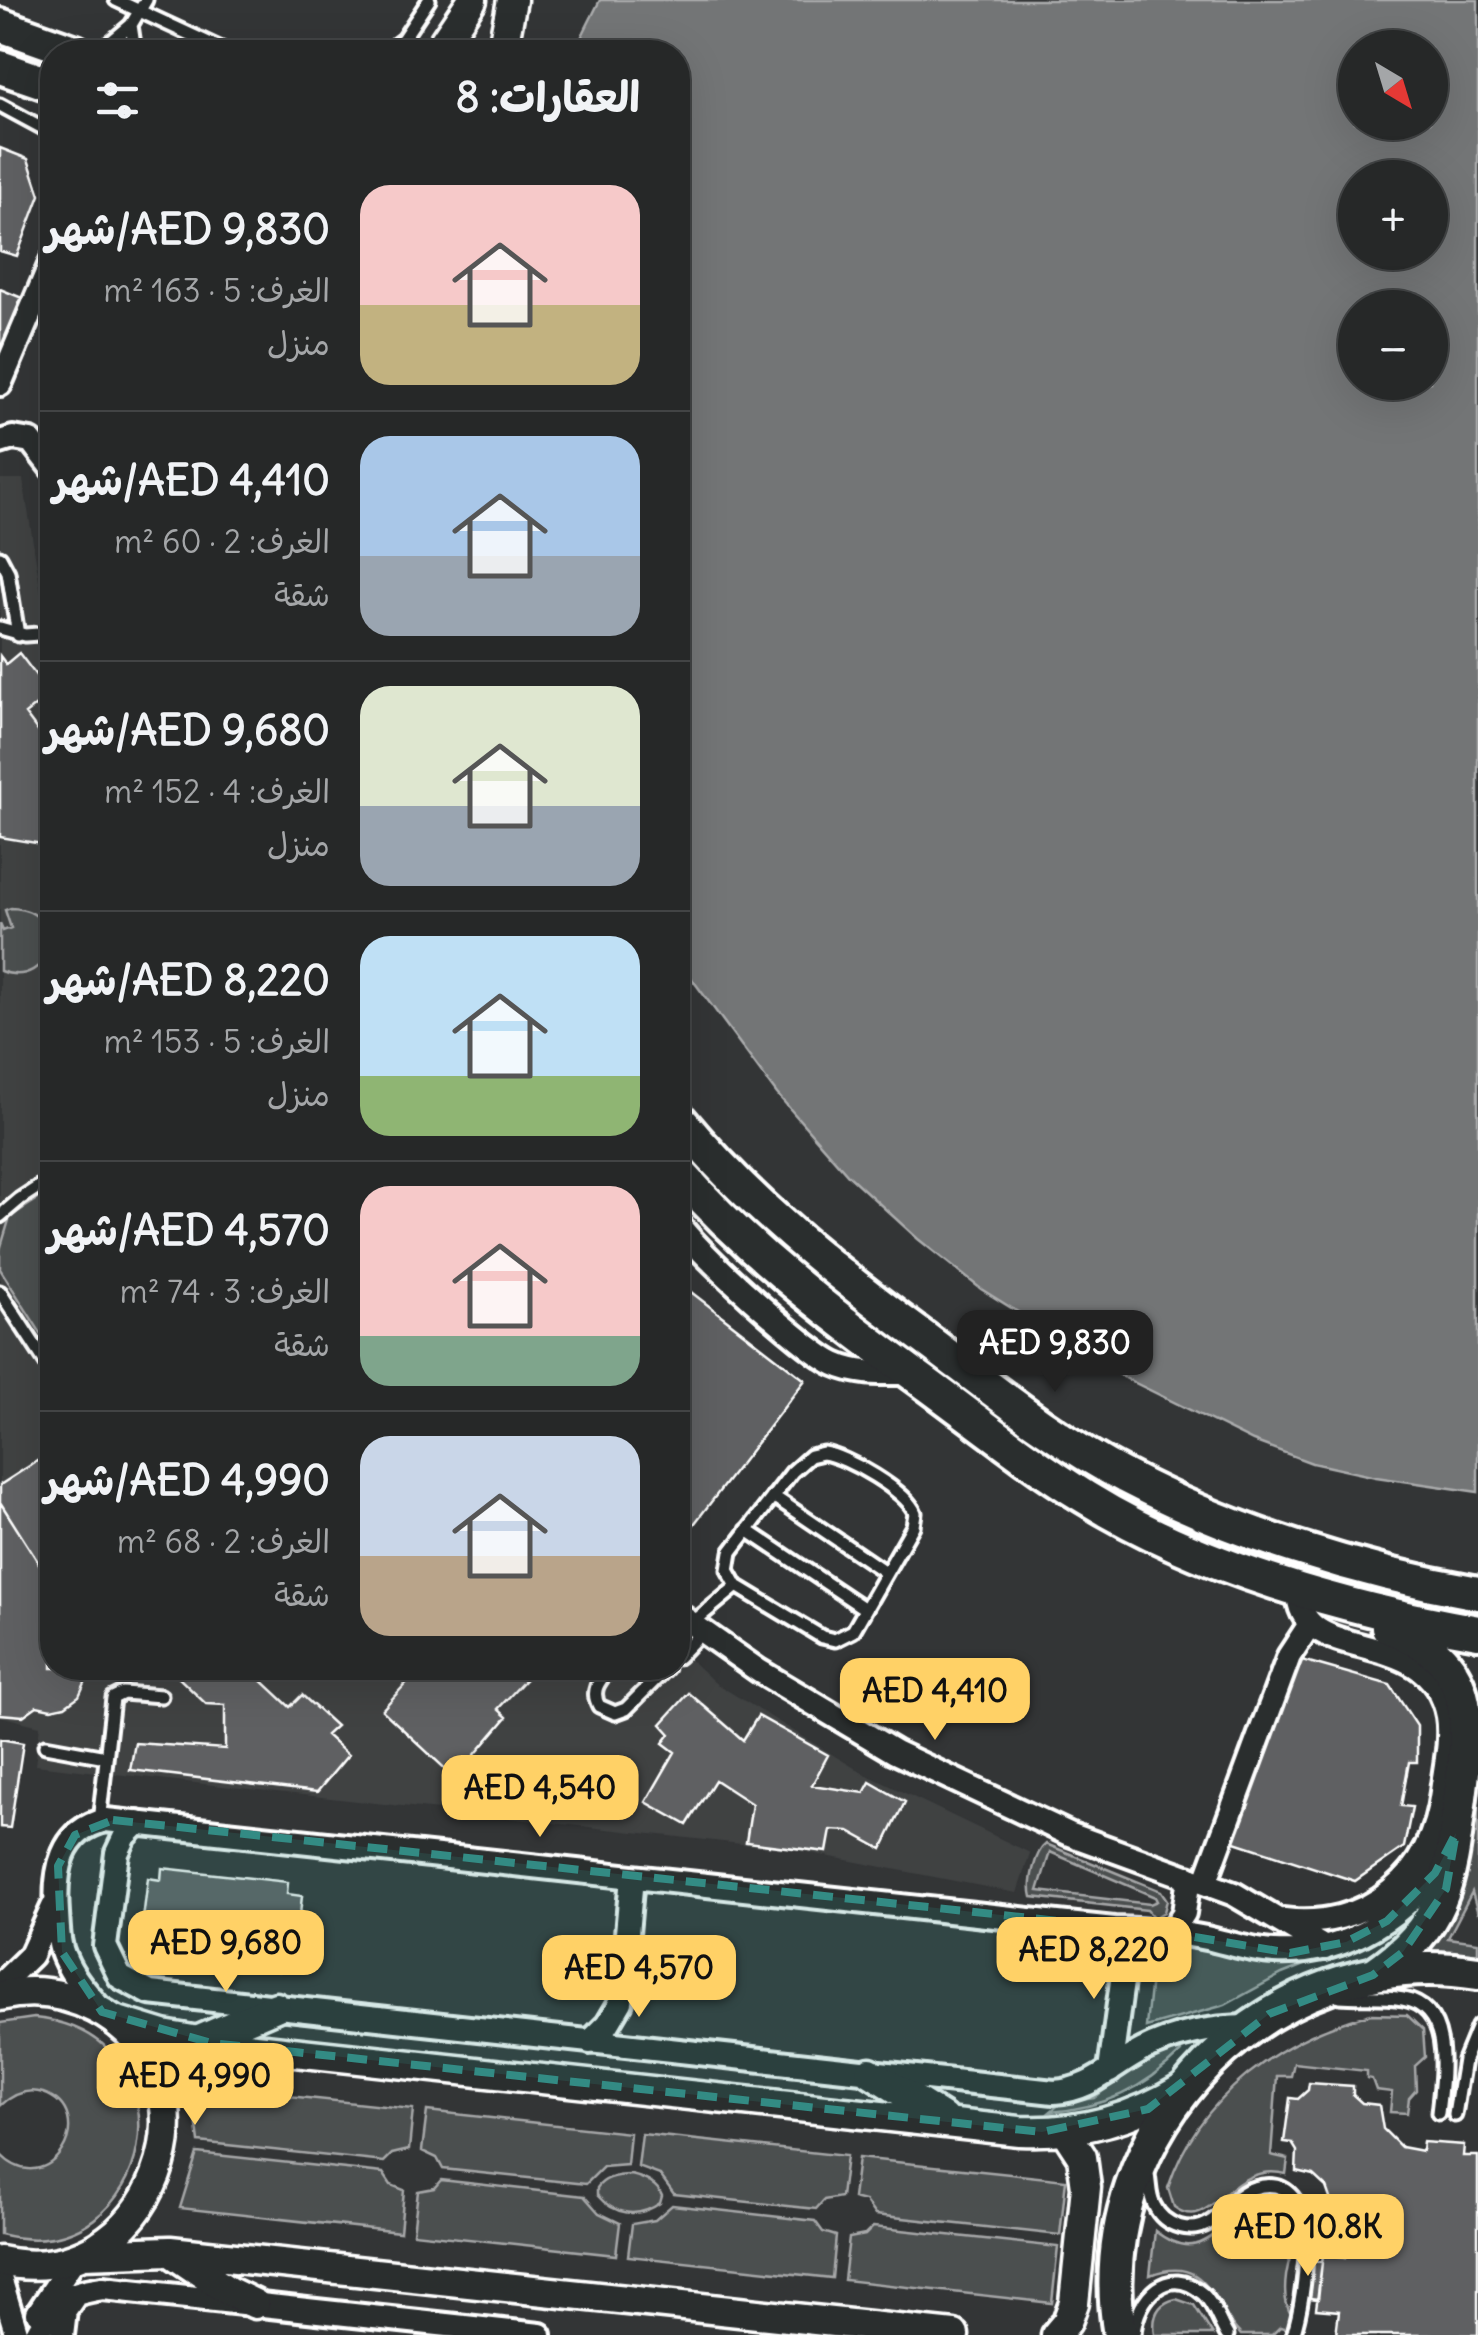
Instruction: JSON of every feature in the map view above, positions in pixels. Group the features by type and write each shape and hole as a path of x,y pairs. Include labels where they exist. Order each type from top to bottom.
{"main road":[{"path":"0,25 42,40"},
{"path":"0,67 40,81"},
{"path":"690,1131 760,1204 845,1279 1074,1446 1125,1477 1291,1544 1348,1562 1478,1592"},
{"path":"690,1184 775,1268 850,1330 1089,1500 1186,1547 1298,1589 1390,1615 1478,1632"},
{"path":"1337,1600 1348,1562"},
{"path":"1337,1600 1359,1616 1412,1637 1433,1652 1456,1682 1472,1693 1452,1871 1428,1923 1403,1952 1373,1974"},
{"path":"1120,2335 1116,2302 1118,2248 1127,2198 1144,2151 1185,2087 1214,2055 1249,2027 1313,1992 1373,1974 1434,1969 1478,1973"}],"street":[{"path":"444,40 472,0"},
{"path":"504,40 512,0"},
{"path":"0,384 40,289"},
{"path":"11,436 40,430"},
{"path":"11,436 40,459"},
{"path":"690,1249 822,1357 852,1370 912,1373"},
{"path":"1277,1920 1312,1922 1347,1916 1378,1900 1406,1878 1434,1834 1448,1746 1447,1710 1422,1669 1401,1656 1325,1635 1310,1624 1300,1608 1298,1589"},
{"path":"690,1623 839,1721 952,1782 1069,1834 1250,1901 1324,1948"},
{"path":"1171,1932 1184,1914 1289,1656 1310,1624"},
{"path":"33,2335 42,2304 79,2255 118,2232 132,2218 154,2184 166,2145 164,2105 156,2076 142,2049 108,2016 66,1962 59,1942 58,1866 64,1849 82,1829 99,1822 1171,1932 1272,1952 1324,1948 1367,1932 1404,1906 1435,1873 1456,1833"},
{"path":"138,1823 120,1844 105,1934 112,1968 129,1984 150,1994 1054,2092 1078,2089 1141,2051 1175,2036 1212,2028 1249,2027"},
{"path":"590,2042 608,2024 620,2002 632,1877"},
{"path":"0,1985 31,1955 56,1899"},
{"path":"1110,2072 1123,1989 1122,1959 1114,1929"},
{"path":"0,1996 66,1996 108,2016 196,2041 1019,2132 1065,2131 1128,2116 1185,2087"},
{"path":"620,2002 644,2048"},
{"path":"196,2041 276,2007"},
{"path":"870,2072 953,2124"},
{"path":"1056,2335 1067,2322 1074,2302 1086,2187 1082,2157 1065,2131"},
{"path":"170,2251 228,2291 256,2304"},
{"path":"0,2260 42,2264 79,2255 170,2251 954,2335"},
{"path":"0,2278 17,2335"},
{"path":"33,2335 52,2307 76,2294 116,2288 540,2335"},
{"path":"62,2335 65,2310 76,2294"}],"lane":[{"path":"116,0 142,6 206,40"},
{"path":"401,40 429,0"},
{"path":"114,40 131,25 142,6"},
{"path":"131,25 133,40"},
{"path":"0,105 40,127"},
{"path":"0,557 8,572 18,635"},
{"path":"0,628 18,635 40,634"},
{"path":"0,1216 40,1186"},
{"path":"0,1292 40,1354"},
{"path":"822,1453 846,1460 904,1497 913,1507 915,1520 848,1636 828,1639 737,1586 730,1576 731,1552 773,1496 800,1462 822,1453"},
{"path":"773,1496 886,1572"},
{"path":"747,1530 865,1609"},
{"path":"690,1623 737,1586"},
{"path":"600,1680 595,1694 599,1706 615,1713 626,1709 655,1680"},
{"path":"99,1822 114,1698 123,1693 161,1696"},
{"path":"45,1746 106,1757"},
{"path":"1313,1992 1402,1999 1425,2010 1436,2024 1441,2042 1438,2113"},
{"path":"1455,2115 1469,2041 1478,2026"},
{"path":"1440,2095 1457,2097"},
{"path":"1144,2151 1154,2206 1165,2219 1181,2227 1207,2224 1243,2192 1260,2186 1279,2188 1294,2199 1304,2215 1305,2239 1293,2335"},
{"path":"1134,2335 1141,2303 1155,2289 1175,2284 1202,2294 1227,2335"}],"highlighted area":[{"path":"113,1820 1171,1933 1290,1953 1346,1942 1387,1921 1435,1873 1456,1833 1446,1889 1403,1952 1373,1975 1269,2014 1148,2109 1042,2132 211,2043 102,2012 62,1952 58,1866 75,1835"}],"shaded area":[{"path":"600,0 1478,0 1478,1492 1312,1463 1253,1441 1117,1374 981,1289 918,1239 848,1175 777,1094 690,976 690,40 580,40"},
{"path":"0,479 23,479 40,586 40,1680 690,1680 690,1659 715,1683 861,1772 1030,1853 1017,1893 795,1850 35,1765 40,1726 0,1716"},
{"path":"5,910 30,912 40,920 40,963 33,970 18,974 0,971 0,924 3,931 11,928"},
{"path":"40,1198 40,1332 0,1269 0,1250 10,1217"},
{"path":"1478,1783 1478,1914 1472,1892 1448,1938 1478,1942 1478,1954 1429,1950 1462,1870"},
{"path":"1046,1844 1161,1891 1167,1900 1164,1912 1154,1918 1147,1910 1032,1897 1033,1868","holes":["1050,1852 1157,1901 1150,1904 1038,1891"]},
{"path":"1139,1941 1315,1961 1225,2005 1146,2027 1151,1977 1137,1959"},
{"path":"1371,2014 1407,2015 1423,2030 1425,2057 1415,2066 1416,2090 1409,2098 1407,2113 1390,2112 1392,2092 1376,2090 1367,2071 1294,2063 1291,2076 1277,2076 1271,2155 1288,2159 1286,2174 1249,2177 1199,2212 1187,2213 1174,2207 1168,2188 1182,2155 1222,2099 1275,2055 1338,2024"},
{"path":"34,2018 87,2034 121,2064 137,2104 137,2147 122,2187 94,2219 53,2237 0,2234 0,2154 18,2167 36,2169 51,2162 68,2135 68,2118 60,2103 43,2093 20,2094 0,2106 0,2023"},
{"path":"1180,2048 1181,2052 1167,2065 1122,2094 1088,2106 1050,2112 1061,2103 1094,2098 1137,2064"},
{"path":"192,2086 413,2109 409,2150 392,2154 384,2162 199,2142"},
{"path":"427,2111 630,2133 627,2165 603,2167 586,2184 443,2169 437,2158 422,2151"},
{"path":"642,2134 846,2156 841,2197 824,2200 816,2209 674,2194 660,2175 638,2167"},
{"path":"197,2153 383,2173 391,2185 404,2190 400,2232 180,2208"},
{"path":"858,2158 1066,2180 1060,2235 875,2215 865,2201 853,2198"},
{"path":"631,2175 657,2188 662,2196 660,2203 635,2213 619,2211 597,2195 603,2181"},
{"path":"441,2180 584,2196 599,2213 620,2223 616,2255 413,2233 418,2191 434,2188"},
{"path":"1264,2201 1283,2208 1294,2226 1299,2225 1302,2237 1292,2253 1286,2275 1286,2298 1292,2316 1288,2329 1280,2327 1272,2335 1241,2335 1197,2276 1170,2270 1150,2275 1155,2231 1173,2242 1202,2242 1249,2207"},
{"path":"672,2205 815,2221 823,2232 836,2236 832,2278 628,2256 632,2224 655,2220"},
{"path":"873,2227 1058,2247 1052,2303 844,2280 849,2238 865,2235"},
{"path":"1176,2299 1194,2305 1213,2335 1155,2335 1157,2312"}],"building":[{"path":"0,148 28,159 40,195 17,256 0,251"},
{"path":"0,289 27,300 0,366"},
{"path":"19,653 40,681 40,702 25,714 40,734 40,844 0,837 0,656 6,664"},
{"path":"690,1291 805,1380 690,1529"},
{"path":"40,1459 40,1565 0,1502 0,1485"},
{"path":"0,1502 40,1565 40,1680 86,1680 79,1696 65,1706 37,1706 23,1716 0,1714"},
{"path":"1295,1658 1390,1685 1417,1726 1417,1762 1409,1762 1401,1806 1412,1807 1404,1847 1355,1881 1232,1841"},
{"path":"181,1680 261,1680 290,1707 302,1695 336,1726 326,1735 348,1755 317,1792 130,1770 135,1743 225,1749 225,1705 206,1704"},
{"path":"409,1680 431,1680 437,1685 442,1680 525,1680 498,1709 507,1717 455,1778 382,1710"},
{"path":"689,1693 743,1740 758,1716 828,1755 812,1785 864,1793 870,1782 905,1802 882,1849 849,1831 831,1830 827,1852 746,1842 752,1804 715,1780 687,1825 646,1802 675,1752 663,1743 670,1734 661,1724"},
{"path":"0,1739 23,1743 10,1828 0,1827"},
{"path":"162,1868 288,1882 287,1894 302,1896 295,1961 280,1960 279,1971 230,1965 232,1949 204,1945 202,1962 152,1956 153,1945 140,1944 148,1878 161,1880"},
{"path":"1309,2083 1353,2086 1353,2095 1362,2103 1379,2105 1383,2129 1401,2147 1422,2151 1423,2142 1464,2145 1463,2156 1478,2156 1478,2335 1336,2335 1339,2311 1316,2309 1323,2255 1345,2258 1348,2228 1331,2225 1332,2204 1326,2187 1313,2175 1296,2171 1297,2151 1292,2143 1284,2142 1290,2098 1298,2099 1308,2090"},
{"path":"1298,2259 1322,2262 1318,2299 1293,2296"}]}
